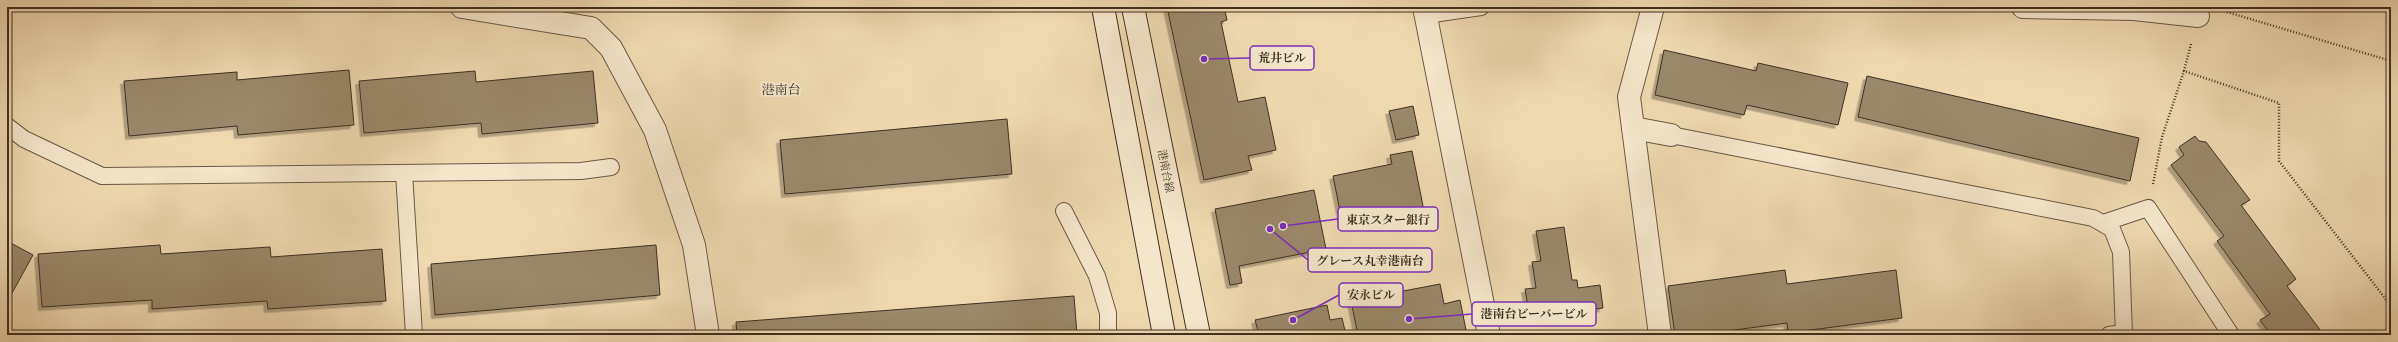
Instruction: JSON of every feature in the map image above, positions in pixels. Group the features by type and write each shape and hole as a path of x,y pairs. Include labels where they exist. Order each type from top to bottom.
{"street":[{"path":"462,7 591,28 611,48 655,130 660,144 694,245 708,335"},
{"path":"1103,7 1164,335"},
{"name":"港南台線","path":"1133,7 1199,335"},
{"path":"1654,7 1629,97 1660,335"},
{"path":"2023,7 2134,10 2198,16"},
{"path":"1425,11 1489,335"},
{"path":"1633,128 1671,135"}],"lane":[{"path":"1425,11 1481,7"},
{"path":"7,126 24,140 102,176 581,171 611,167"},
{"path":"1671,135 2093,218 2112,229 2121,252 2119,334"},
{"path":"404,173 414,335"},
{"path":"2103,223 2148,208 2231,335"},
{"path":"1064,211 1097,276 1108,312 1108,335"}],"path":[{"path":"2226,12 2391,61"},
{"path":"2148,208 2162,137 2184,71 2198,16"},
{"path":"2184,71 2279,103 2279,161 2391,306"}],"building":[{"path":"1167,7 1224,7 1227,20 1221,22 1238,102 1265,97 1276,150 1248,156 1252,170 1204,180"},
{"path":"1664,50 1756,71 1758,63 1848,83 1838,125 1747,105 1744,115 1655,95"},
{"path":"349,70 354,125 238,135 237,126 129,136 124,81 237,72 237,80"},
{"path":"475,71 476,82 593,71 598,123 482,134 481,123 364,133 359,81"},
{"path":"1867,76 2139,138 2130,181 1858,117"},
{"path":"1413,106 1419,135 1396,140 1389,111"},
{"path":"1007,119 1012,174 785,194 780,140"},
{"path":"2195,136 2199,141 2206,142 2250,200 2241,205 2296,279 2287,286 2324,335 2271,335 2260,320 2270,314 2217,241 2224,236 2171,165 2184,155 2179,147"},
{"path":"1412,151 1424,211 1343,226 1333,176 1392,164 1390,155"},
{"path":"1314,190 1326,249 1239,266 1242,283 1230,285 1215,209"},
{"path":"1564,227 1572,280 1577,280 1578,288 1600,285 1603,308 1530,319 1525,289 1536,288 1532,262 1541,261 1536,231"},
{"path":"7,241 33,255 11,295 7,293"},
{"path":"160,245 161,254 270,247 271,257 382,249 386,301 268,309 267,301 152,309 152,300 42,307 38,254"},
{"path":"656,245 660,295 435,315 431,264"},
{"path":"1785,270 1787,284 1896,270 1902,318 1788,333 1787,323 1697,335 1675,335 1668,286"},
{"path":"1440,284 1444,304 1460,300 1467,335 1358,335 1351,301"},
{"path":"1074,296 1077,335 737,335 736,322"},
{"path":"1327,305 1330,320 1342,318 1346,335 1259,335 1255,320"}],"place":[{"name":"荒井ビル","path":"1204,59"},
{"name":"東京スター銀行","path":"1283,226"},
{"name":"グレース丸幸港南台","path":"1270,229"},
{"name":"港南台ビーバービル","path":"1409,319"},
{"name":"安永ビル","path":"1293,320"}],"district":[{"name":"港南台","path":"781,89"}]}
